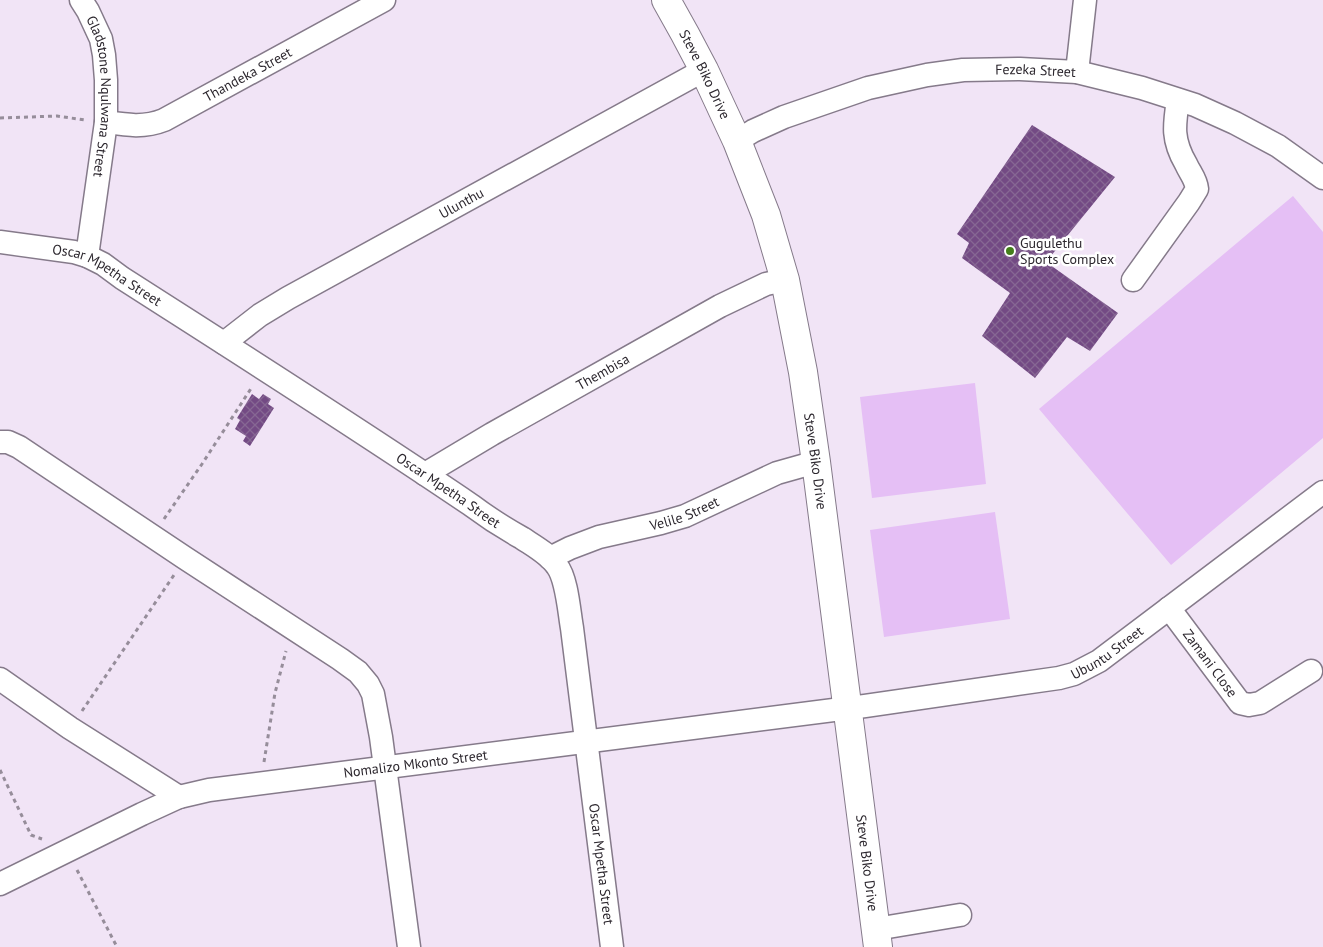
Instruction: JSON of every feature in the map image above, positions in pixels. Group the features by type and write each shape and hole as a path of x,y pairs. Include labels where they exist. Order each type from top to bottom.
{"main road":[{"name":"Steve Biko Drive","path":"666,0 704,70 737,141 766,215 785,280 803,372 816,462 877,938"}],"street":[{"name":"Gladstone Nqulwana Street","path":"81,0 101,39 106,80 106,122 87,256"},
{"name":"Thandeka Street","path":"106,122 142,125 164,120 384,0"},
{"path":"1077,72 1085,0"},
{"name":"Fezeka Street","path":"737,141 753,131 784,117 868,88 927,75 963,70 1020,69 1077,72 1142,88 1195,105 1235,122 1278,146 1323,178"},
{"name":"Ulunthu","path":"224,343 260,315 288,298 704,70"},
{"path":"1133,280 1189,202 1196,189 1194,177 1176,141 1175,120 1178,100"},
{"name":"Oscar Mpetha Street","path":"0,242 66,251 87,256 103,264 425,474 550,558 558,566 564,579 572,628 612,947"},
{"name":"Thembisa","path":"425,474 492,434 720,306 766,284 785,280"},
{"path":"0,442 8,442 19,447 340,659 358,672 368,684 373,694 385,767 409,947"},
{"name":"Velile Street","path":"550,558 599,537 685,516 777,472 816,462"},
{"name":"Ubuntu Street","path":"848,707 1059,678 1074,674 1099,662 1323,492"},
{"name":"Zamani Close","path":"1168,608 1240,702 1249,705 1260,703 1311,672"},
{"path":"0,679 70,728 179,797"},
{"name":"Nomalizo Mkonto Street","path":"0,884 179,797 209,790 848,707"},
{"path":"877,938 960,915"}],"path":[{"path":"0,118 57,116 106,122"},
{"path":"152,536 264,369"},
{"path":"70,728 185,558"},
{"path":"262,783 275,692 292,628"}],"shaded area":[{"path":"1293,196 1323,232 1323,438 1171,565 1039,409"},
{"path":"975,383 986,484 872,498 860,397"},
{"path":"995,512 1010,619 884,637 870,530"}],"building":[{"name":"Gugulethu Sports Complex","path":"1032,125 1115,177 1046,262 1118,313 1090,351 1067,337 1035,378 982,336 1010,293 962,258 969,243 957,234"},
{"path":"252,394 259,399 263,394 271,399 268,404 274,408 250,446 243,441 246,436 235,429 240,420 237,418"}],"place":[{"name":"Gugulethu Sports Complex","path":"1010,251"}]}
